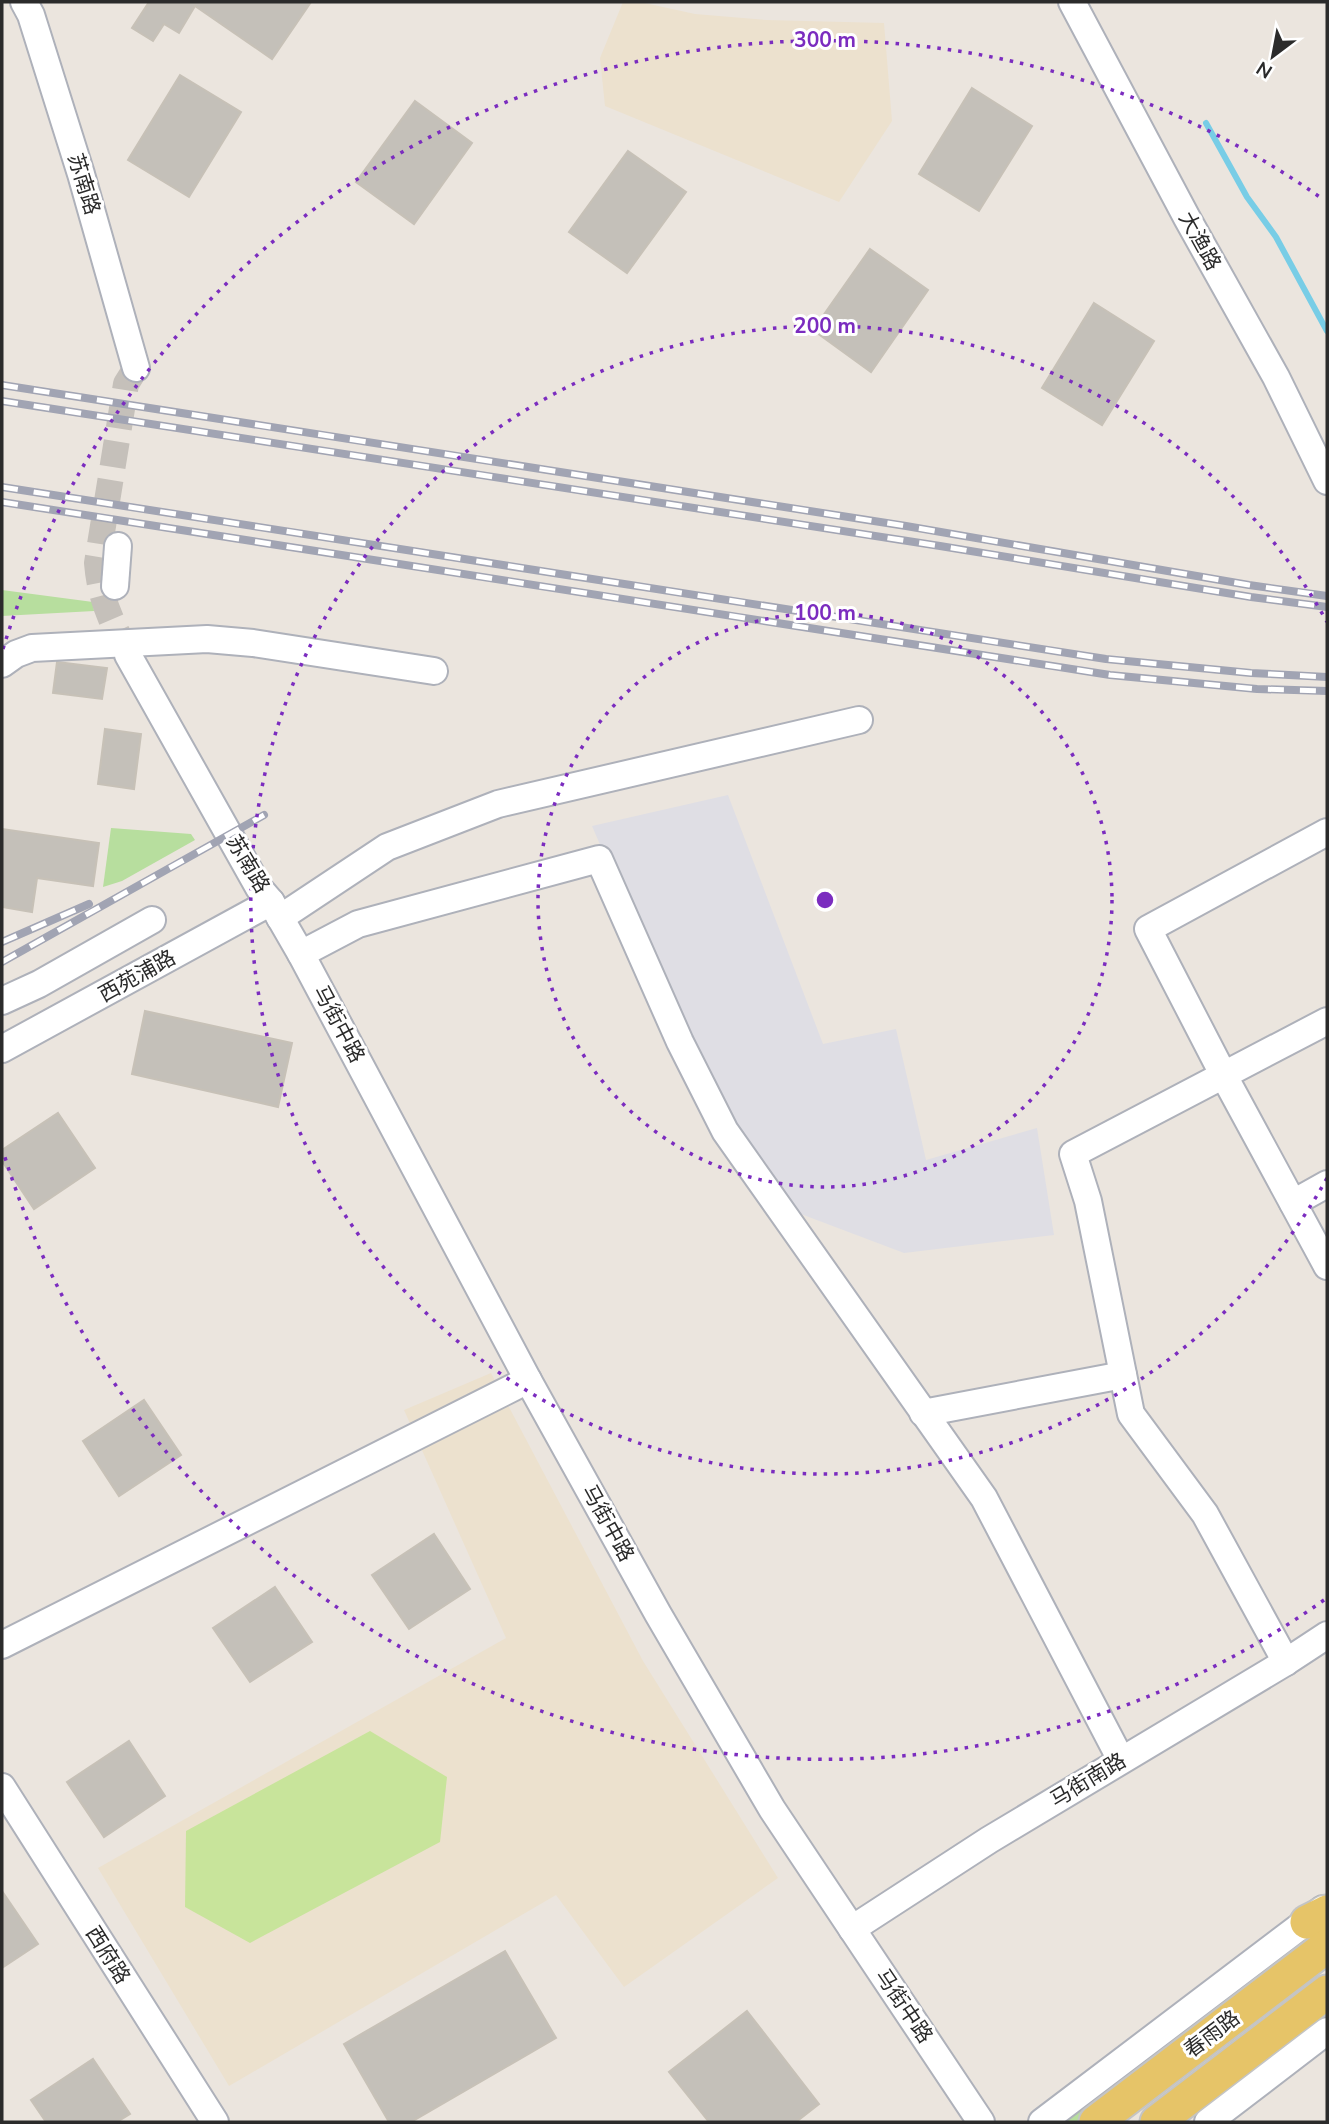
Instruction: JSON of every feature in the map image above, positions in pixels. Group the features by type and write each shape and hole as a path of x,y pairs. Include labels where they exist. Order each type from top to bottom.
{"main road":[{"name":"春雨路","path":"1096,2122 1322,1922"},
{"name":"春雨路","path":"1157,2122 1327,1992"}],"street":[{"name":"苏南路","path":"24,2 81,174 136,368"},
{"name":"大渔路","path":"1072,2 1187,218 1276,377 1327,481"},
{"path":"115,586 118,546"},
{"path":"2,664 16,654 32,648 207,639 253,643 434,671"},
{"name":"苏南路","path":"138,654 259,888 276,910"},
{"name":"西苑浦路","path":"2,1049 276,910 387,847 498,804 859,720"},
{"path":"1327,832 1148,929 1327,1266"},
{"path":"301,954 358,924 600,859 680,1042 725,1130 984,1498 1121,1760"},
{"name":"马街中路","path":"276,910 528,1380 658,1614 772,1810 981,2122"},
{"path":"2,1000 39,984 152,920"},
{"path":"1286,1662 1205,1514 1131,1414 1088,1201 1073,1154 1327,1021"},
{"path":"1293,1203 1327,1184"},
{"path":"923,1413 1123,1375"},
{"path":"2,1645 528,1380"},
{"name":"马街南路","path":"852,1928 989,1840 1327,1635"},
{"name":"西府路","path":"2,1787 215,2122"},
{"path":"1042,2122 1322,1922"},
{"path":"1208,2122 1327,2031"}],"shaded area":[{"path":"623,2 640,2 695,14 766,20 884,23 892,121 839,202 605,106 600,58"},
{"path":"728,795 823,1044 896,1029 926,1160 1037,1128 1054,1235 904,1253 793,1211 728,1116 668,1002 592,826"},
{"path":"491,1373 643,1661 778,1878 624,1987 556,1895 229,2086 98,1868 506,1638 404,1410"}],"green space":[{"path":"2,590 93,602 94,611 2,616"},
{"path":"111,828 191,834 195,840 122,881 103,887"},
{"path":"370,1731 447,1777 440,1842 250,1943 185,1907 186,1831"},
{"path":"1325,1932 1082,2122 1066,2122 1281,1956"}],"building":[{"path":"149,2 311,2 272,59 195,6 179,33 164,24 153,41 132,28"},
{"path":"180,75 241,112 189,197 128,160"},
{"path":"972,88 1032,126 979,211 919,174"},
{"path":"415,101 472,143 414,224 356,182"},
{"path":"628,151 686,192 627,273 569,232"},
{"path":"870,249 928,290 871,372 813,330"},
{"path":"1094,303 1154,341 1102,425 1042,388"},
{"path":"57,662 107,668 102,699 53,693"},
{"path":"105,729 141,734 134,789 98,784"},
{"path":"2,829 99,843 93,886 37,878 32,912 2,907"},
{"path":"145,1011 292,1043 278,1107 132,1074"},
{"path":"58,1113 95,1168 34,1209 2,1161 2,1150"},
{"path":"144,1400 181,1455 119,1496 83,1441"},
{"path":"434,1534 470,1589 409,1629 372,1575"},
{"path":"275,1587 312,1642 250,1682 213,1628"},
{"path":"129,1741 165,1796 104,1837 67,1782"},
{"path":"2,1891 38,1944 2,1968"},
{"path":"505,1951 556,2038 411,2122 389,2122 344,2044"},
{"path":"747,2011 819,2104 796,2122 709,2122 669,2072"},
{"path":"93,2059 130,2114 117,2122 46,2122 31,2100"}],"waterway":[{"path":"1206,123 1247,197 1276,237 1327,331"}],"tunnel":[{"path":"128,655 104,600 97,563 126,384 136,368"}],"railway":[{"path":"2,385 906,526 1327,596"},
{"path":"2,401 1327,607"},
{"path":"2,487 1106,659 1251,673 1327,677"},
{"path":"2,502 1110,675 1257,689 1327,691"},
{"path":"2,962 264,815"},
{"path":"2,942 89,904"}]}
